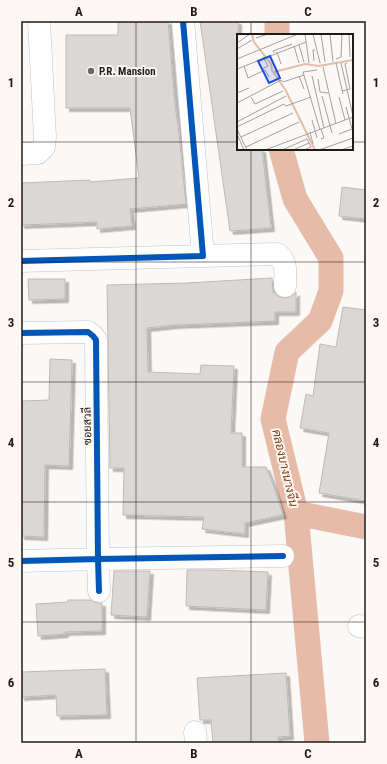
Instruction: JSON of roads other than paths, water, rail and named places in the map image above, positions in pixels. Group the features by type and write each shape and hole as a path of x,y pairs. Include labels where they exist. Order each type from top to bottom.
{"street":[{"path":"21,154 38,153 44,147 45,137 39,21"},
{"path":"183,21 203,256"},
{"path":"21,262 277,254 285,263 285,286"},
{"name":"ซอยสวลี","path":"21,333 88,332 94,336 96,340 99,591"},
{"path":"21,561 283,556"}],"waterway":[{"name":"คลองบางนางจีน","path":"277,21 277,34"},
{"name":"คลองบางนางจีน","path":"281,150 295,199 331,258 331,291 320,321 287,352 273,419 296,513 317,743"},
{"path":"296,513 366,527"}],"place":[{"name":"P.R. Mansion","path":"91,71"}]}
